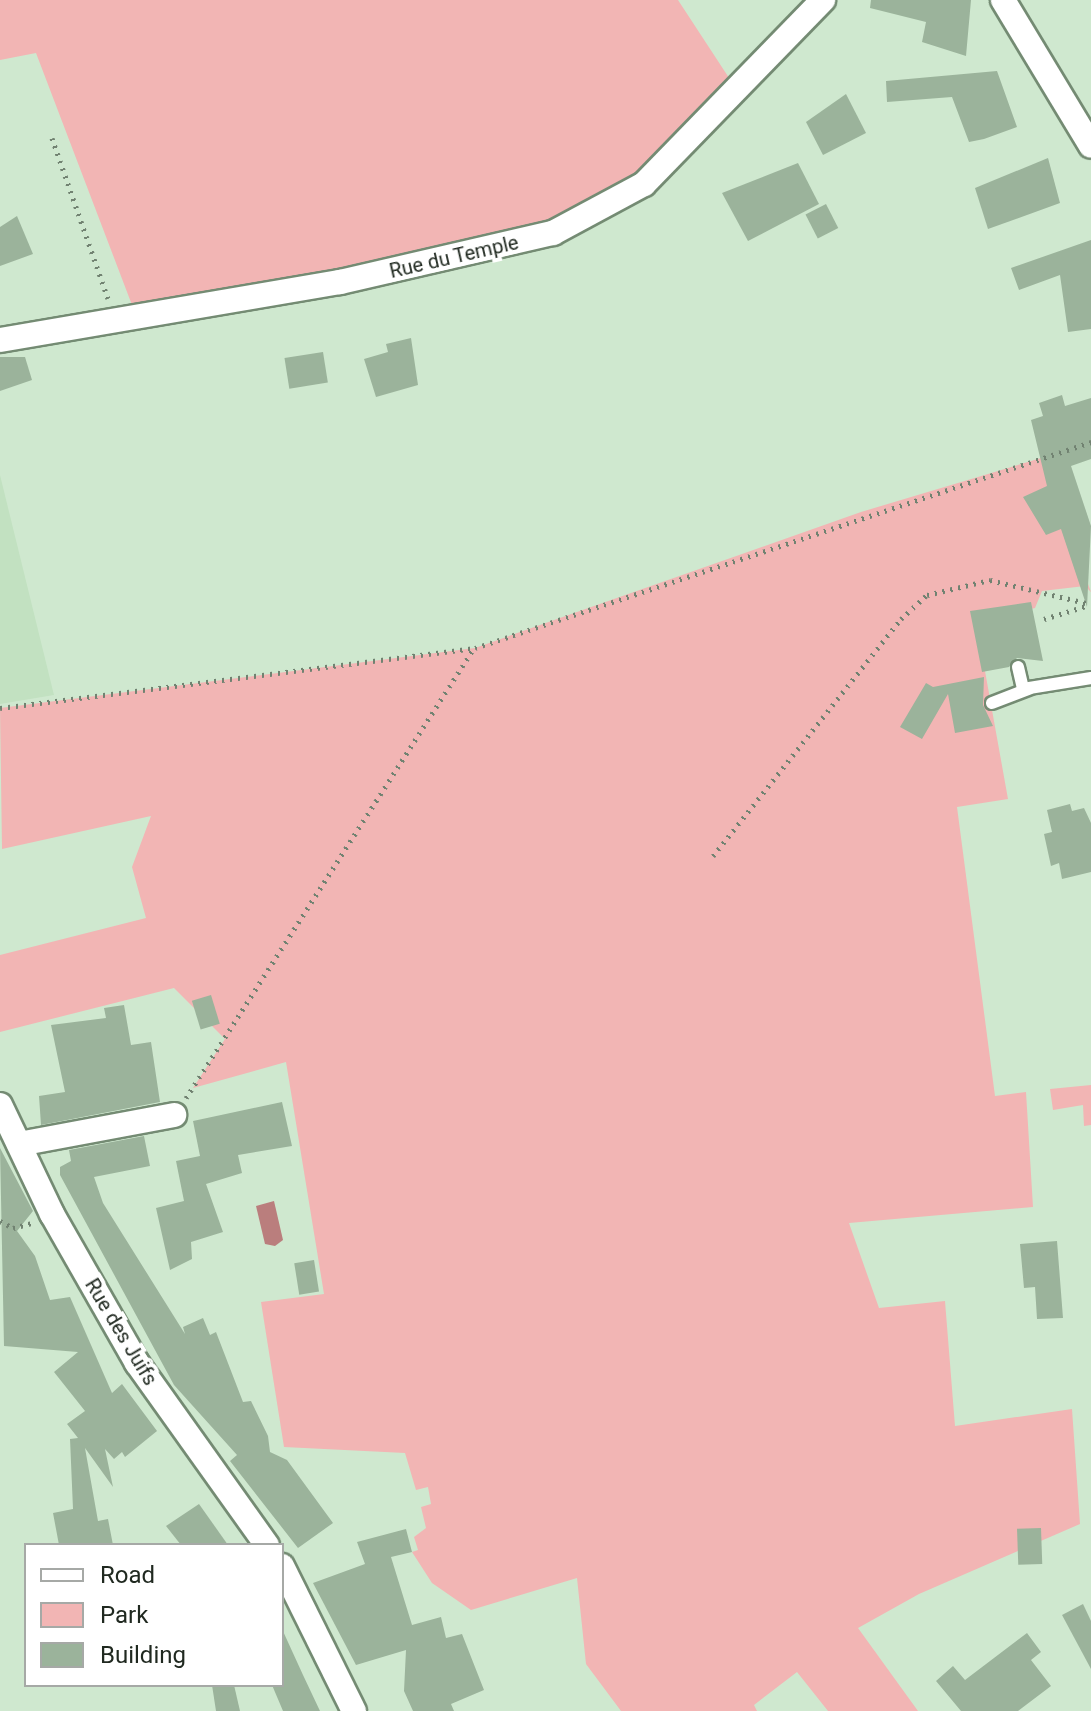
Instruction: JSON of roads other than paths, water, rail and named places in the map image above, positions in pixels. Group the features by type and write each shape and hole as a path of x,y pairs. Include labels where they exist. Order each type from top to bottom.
{"street":[{"name":"Rue du Temple","path":"0,340 355,279 553,233 644,184 823,0"},
{"path":"1003,0 1091,146"},
{"name":"Rue des Juifs","path":"0,1105 137,1363 266,1543"},
{"path":"19,1144 174,1115"},
{"path":"284,1570 354,1711"}],"lane":[{"path":"1018,667 1021,685 1029,689"},
{"path":"992,703 1029,689 1091,678"}]}
